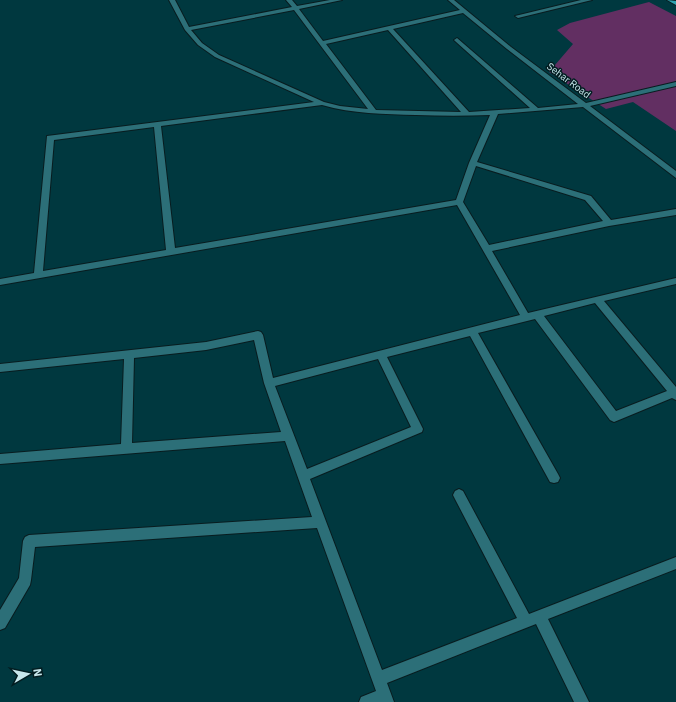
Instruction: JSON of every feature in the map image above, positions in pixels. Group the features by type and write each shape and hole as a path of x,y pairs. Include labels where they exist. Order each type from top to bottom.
{"main road":[{"path":"670,0 676,3"}],"street":[{"path":"172,0 187,29 200,44 217,56 322,103 340,108 374,112 467,114 536,110 585,105 676,84"},
{"path":"289,0 374,112"},
{"path":"187,29 339,0"},
{"name":"Sehar Road","path":"451,0 509,48 676,175"},
{"path":"518,16 589,0"},
{"path":"322,43 465,11"},
{"path":"389,28 467,114"},
{"path":"457,40 536,110"},
{"path":"38,276 50,138 322,103"},
{"path":"459,202 494,112"},
{"path":"157,124 171,252"},
{"path":"473,163 588,198 609,223"},
{"path":"0,282 459,202"},
{"path":"459,202 526,317"},
{"path":"487,248 609,223 676,212"},
{"path":"269,383 537,314 676,281"},
{"path":"537,314 614,417 675,393 597,299"},
{"path":"472,331 554,478"},
{"path":"0,368 206,346 258,335 269,383 385,698 366,702"},
{"path":"303,476 418,429 380,354"},
{"path":"126,449 128,355"},
{"path":"0,459 289,436"},
{"path":"459,496 526,621"},
{"path":"0,623 25,580 29,541 320,522"},
{"path":"378,679 676,563"},
{"path":"539,616 582,702"}],"shaded area":[{"path":"649,2 676,16 676,131 633,102 606,109 549,72 573,44 557,30 570,23"}]}
